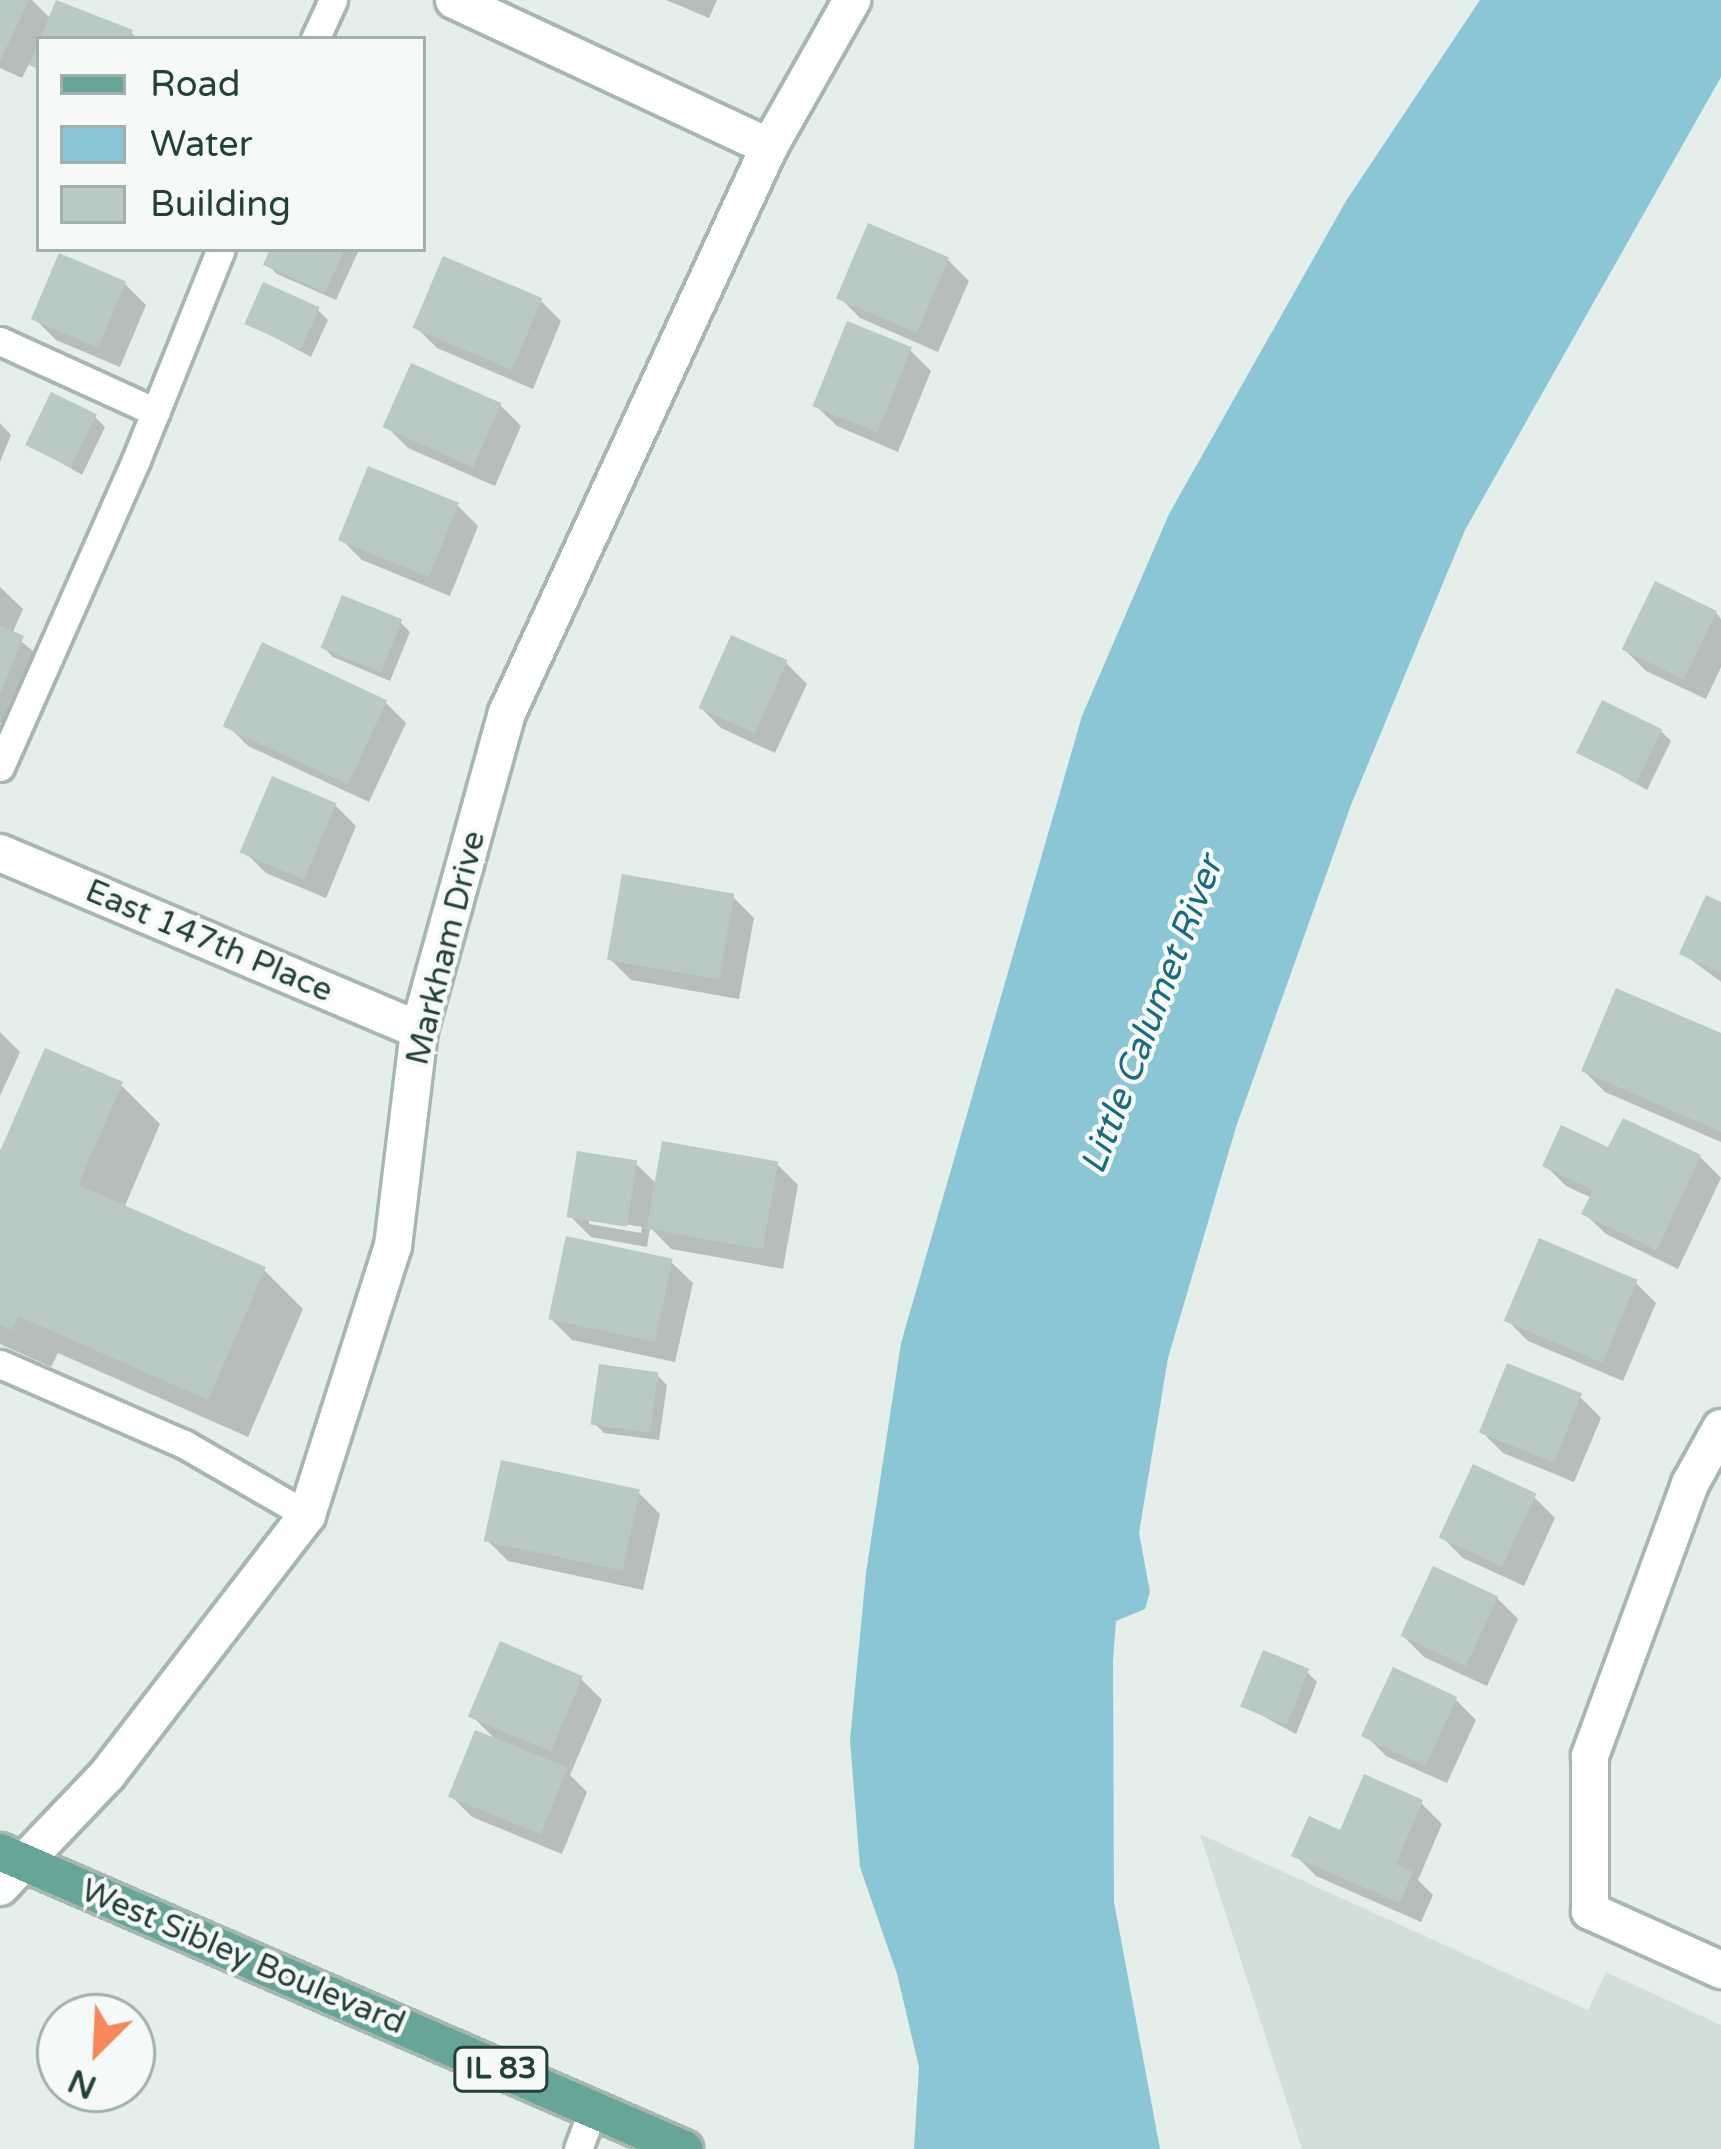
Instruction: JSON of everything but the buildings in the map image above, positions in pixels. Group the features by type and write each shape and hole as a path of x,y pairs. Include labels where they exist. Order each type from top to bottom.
{"main road":[{"name":"West Sibley Boulevard","path":"8,1867 684,2149"}],"street":[{"path":"454,0 769,147"},
{"name":"Markham Drive","path":"8,1867 107,1775 307,1515 393,1246 419,1030 507,713 769,147 852,0"},
{"name":"East 147th Place","path":"0,853 419,1030"},
{"path":"1721,1429 1690,1484 1590,1756 1590,1911 1721,1970"}],"lane":[{"path":"316,36 333,0"},
{"path":"0,767 220,252"},
{"path":"0,340 155,412"},
{"path":"1,1366 184,1444 307,1515"},
{"path":"578,2149 593,2109"}],"shaded area":[{"path":"1200,1834 1588,2010 1606,1972 1721,2025 1721,2149 1302,2149"}],"water":[{"name":"Little Calumet River","path":"1480,0 1721,0 1721,77 1465,530 1351,805 1236,1127 1168,1358 1139,1533 1150,1592 1145,1609 1116,1621 1113,1661 1114,1902 1160,2149 914,2149 919,2067 897,1974 860,1867 850,1740 866,1573 901,1343 1082,716 1169,514 1346,201"}]}
